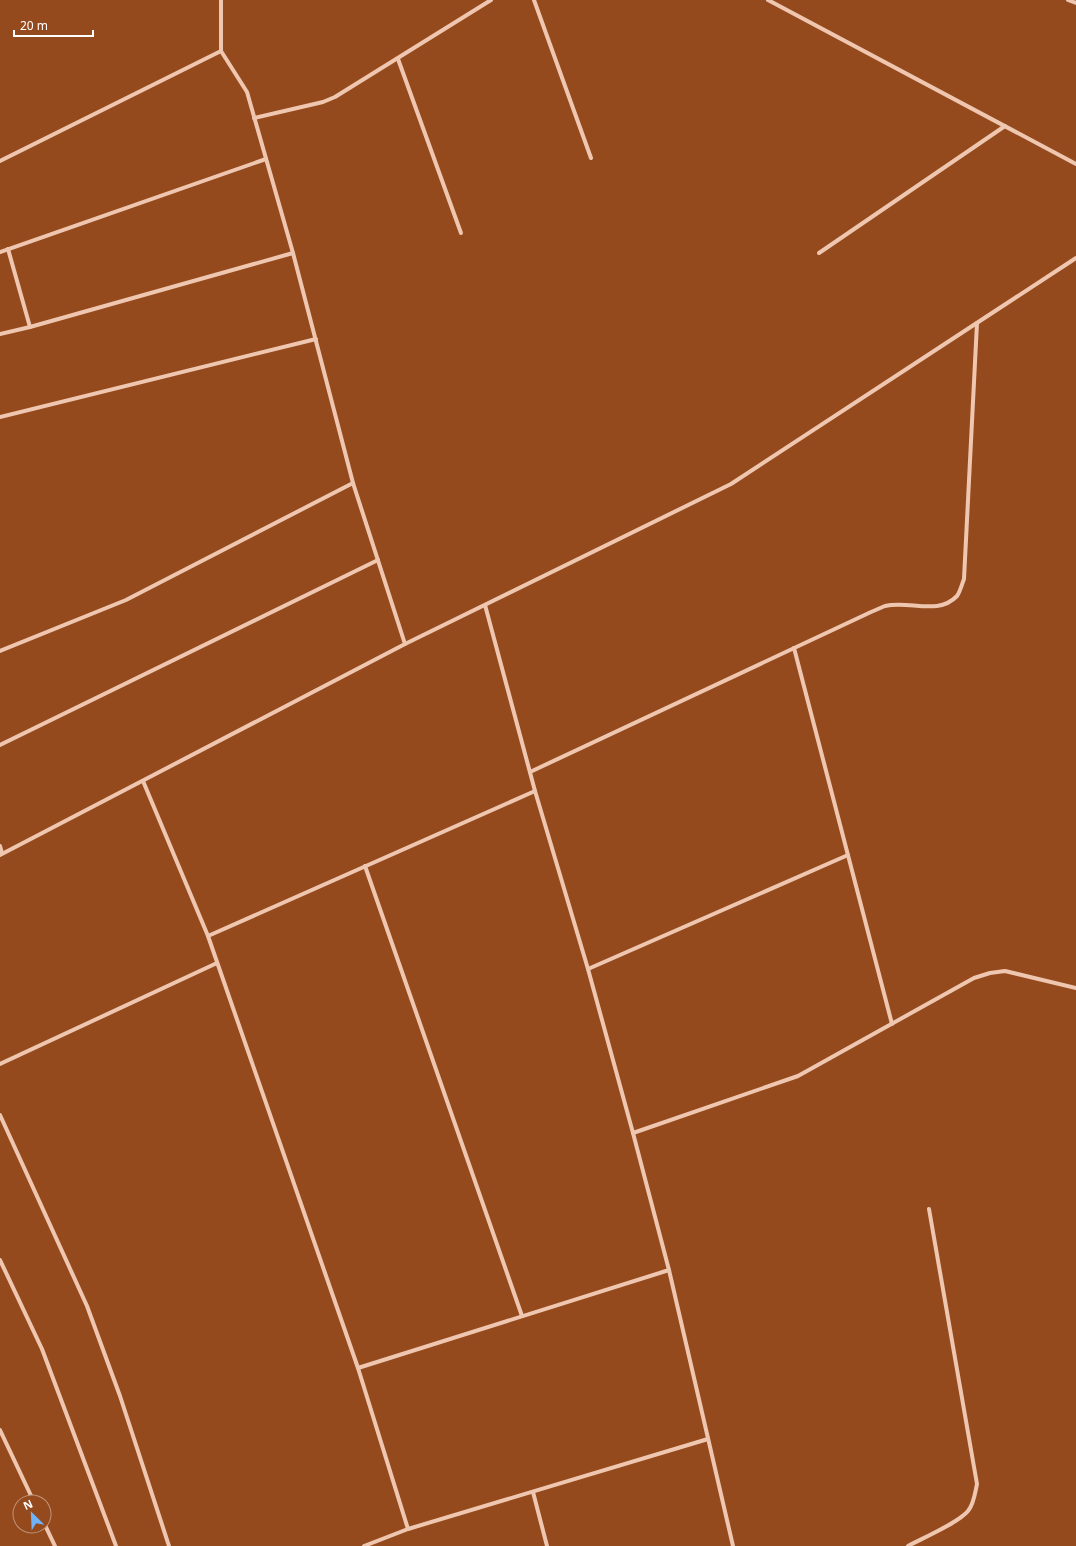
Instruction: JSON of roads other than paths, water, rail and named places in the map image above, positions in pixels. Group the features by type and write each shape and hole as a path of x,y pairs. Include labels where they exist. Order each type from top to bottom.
{"street":[{"path":"221,0 221,51 247,92 293,253 353,483 405,644"},
{"path":"254,118 323,102 335,97 491,0"},
{"path":"534,0 591,158"},
{"path":"768,0 1076,164"},
{"path":"1068,0 1076,4"},
{"path":"0,161 221,51"},
{"path":"398,59 461,233"},
{"path":"819,253 1005,126"},
{"path":"0,252 266,159"},
{"path":"8,249 30,327"},
{"path":"0,334 30,327 293,253"},
{"path":"0,846 1,854 405,644 731,484 1076,258"},
{"path":"530,772 886,606 937,606 948,603 958,595 964,579 977,323"},
{"path":"0,417 316,339"},
{"path":"0,651 126,600 353,483"},
{"path":"0,745 378,560"},
{"path":"485,605 535,791 588,969 633,1133 669,1270 734,1546"},
{"path":"794,648 892,1024"},
{"path":"143,781 208,936 358,1368 408,1529"},
{"path":"208,936 535,791"},
{"path":"588,969 848,855"},
{"path":"365,866 522,1316"},
{"path":"0,1064 217,963"},
{"path":"633,1133 782,1083 798,1076 974,978 990,973 1005,971 1076,988"},
{"path":"0,1115 87,1306 120,1396 169,1546"},
{"path":"908,1546 958,1520 968,1511 974,1499 976,1484 929,1209"},
{"path":"0,1260 42,1348 116,1546"},
{"path":"358,1368 669,1270"},
{"path":"0,1430 30,1494"},
{"path":"364,1546 408,1529 708,1439"},
{"path":"533,1492 547,1546"},
{"path":"49,1534 55,1546"}]}
